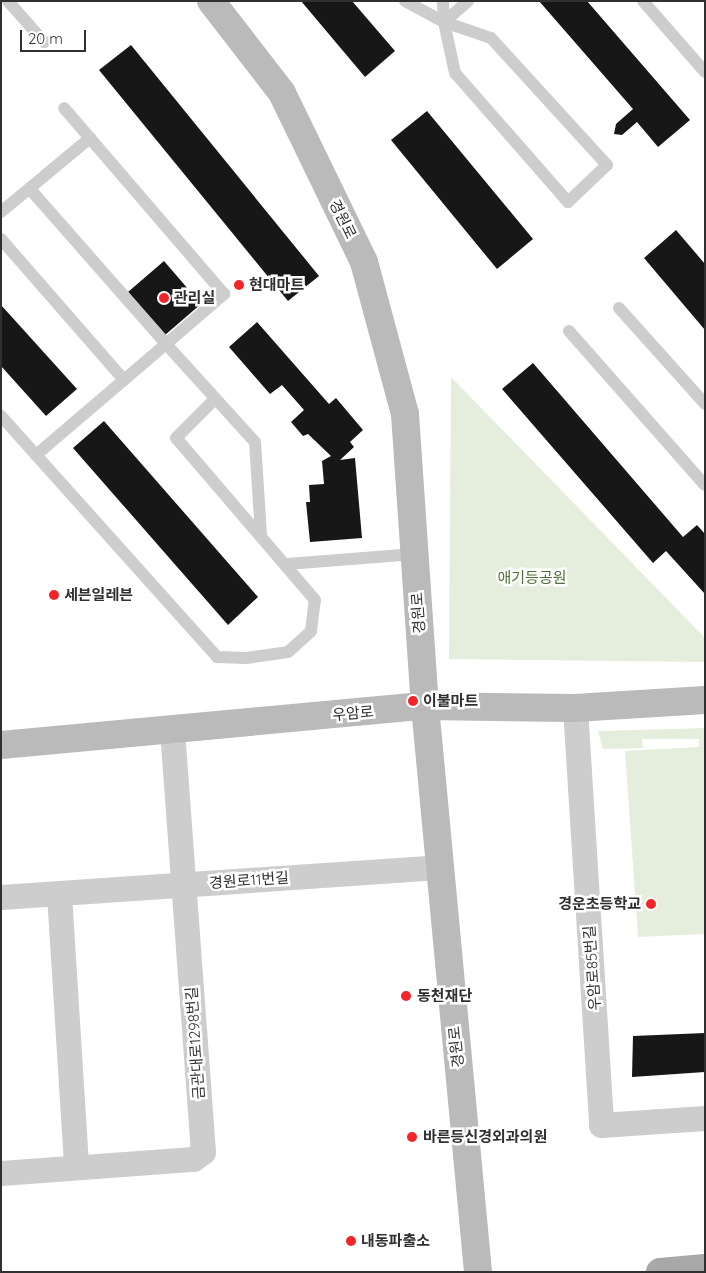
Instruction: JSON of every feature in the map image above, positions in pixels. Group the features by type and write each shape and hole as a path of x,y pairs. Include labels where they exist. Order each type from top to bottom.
{"main road":[{"path":"660,1272 705,1268"}],"street":[{"name":"경원로","path":"211,1 282,93 364,262 405,414 425,706 478,1272"},
{"name":"우암로","path":"1,745 425,706 575,708 705,700"},
{"name":"우암로85번길","path":"575,708 601,1125 705,1118"},
{"name":"금관대로1298번길","path":"1,1173 76,1166 193,1159 203,1152 172,730"},
{"name":"경원로11번길","path":"1,898 439,867"},
{"path":"59,894 76,1166"}],"lane":[{"path":"8,1 44,42"},
{"path":"405,1 444,22 491,38 607,165 568,202 455,73 444,22 442,1"},
{"path":"444,22 468,1"},
{"path":"644,1 705,72"},
{"path":"36,455 224,294 64,108"},
{"path":"1,212 90,138"},
{"path":"30,189 214,400 255,442 261,534"},
{"path":"1,239 124,380"},
{"path":"619,308 705,404"},
{"path":"569,331 705,485"},
{"path":"1,416 217,657 246,658 288,652 311,631 315,600 287,564 176,438 214,400"},
{"path":"287,564 415,554"}],"green space":[{"name":"애기등공원","path":"451,377 705,638 705,662 449,659"},
{"path":"705,728 705,934 638,937 625,751 699,747 699,739 642,739 643,748 603,749 598,731"}],"building":[{"path":"301,1 352,1 395,51 365,77"},
{"path":"539,1 587,1 690,120 658,147 637,122 622,135 614,134 616,124 633,109"},
{"path":"131,45 319,276 288,301 99,70"},
{"path":"427,111 533,239 497,269 391,140"},
{"path":"676,230 705,264 705,330 644,258"},
{"name":"관리실","path":"164,261 201,304 165,335 128,292"},
{"path":"1,305 77,389 46,416 1,366"},
{"path":"257,322 329,404 336,398 363,430 350,442 354,447 340,460 355,458 362,538 310,542 306,502 310,502 309,485 324,484 322,461 331,456 308,434 303,436 291,422 304,410 282,385 270,394 229,347"},
{"path":"533,363 683,537 697,525 705,534 705,594 666,551 653,563 502,389"},
{"path":"104,421 258,597 228,625 73,448"},
{"path":"705,1033 705,1072 632,1077 633,1036"}],"place":[{"name":"현대마트","path":"239,285"},
{"name":"관리실","path":"164,298"},
{"name":"세븐일레븐","path":"54,595"},
{"name":"이불마트","path":"413,701"},
{"name":"경운초등학교","path":"651,904"},
{"name":"동천재단","path":"406,996"},
{"name":"바른등신경외과의원","path":"412,1137"},
{"name":"내동파출소","path":"351,1241"}]}
